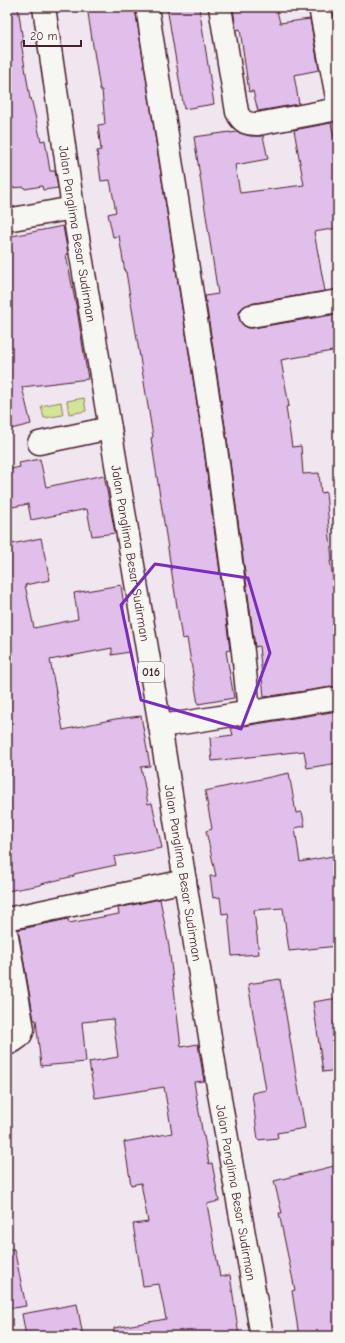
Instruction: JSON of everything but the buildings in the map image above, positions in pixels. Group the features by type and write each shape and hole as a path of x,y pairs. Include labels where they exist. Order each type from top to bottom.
{"street":[{"name":"Jalan Panglima Besar Sudirman","path":"44,7 73,208 160,726 220,1099 262,1336"},
{"path":"147,7 215,441 244,652 249,712"},
{"path":"220,7 237,112 242,122 248,124 258,124 338,109"},
{"path":"320,7 338,103"},
{"path":"7,220 73,208"},
{"path":"251,316 338,301"},
{"path":"39,443 110,428"},
{"path":"160,726 338,698"},
{"path":"7,919 185,881"},
{"path":"7,936 23,1029 22,1034 10,1044"}],"highlighted area":[{"path":"155,564 248,578 270,653 241,729 141,700 121,605"}],"green space":[{"path":"84,398 86,411 69,414 67,401"},
{"path":"61,402 63,415 44,418 41,406"}]}
